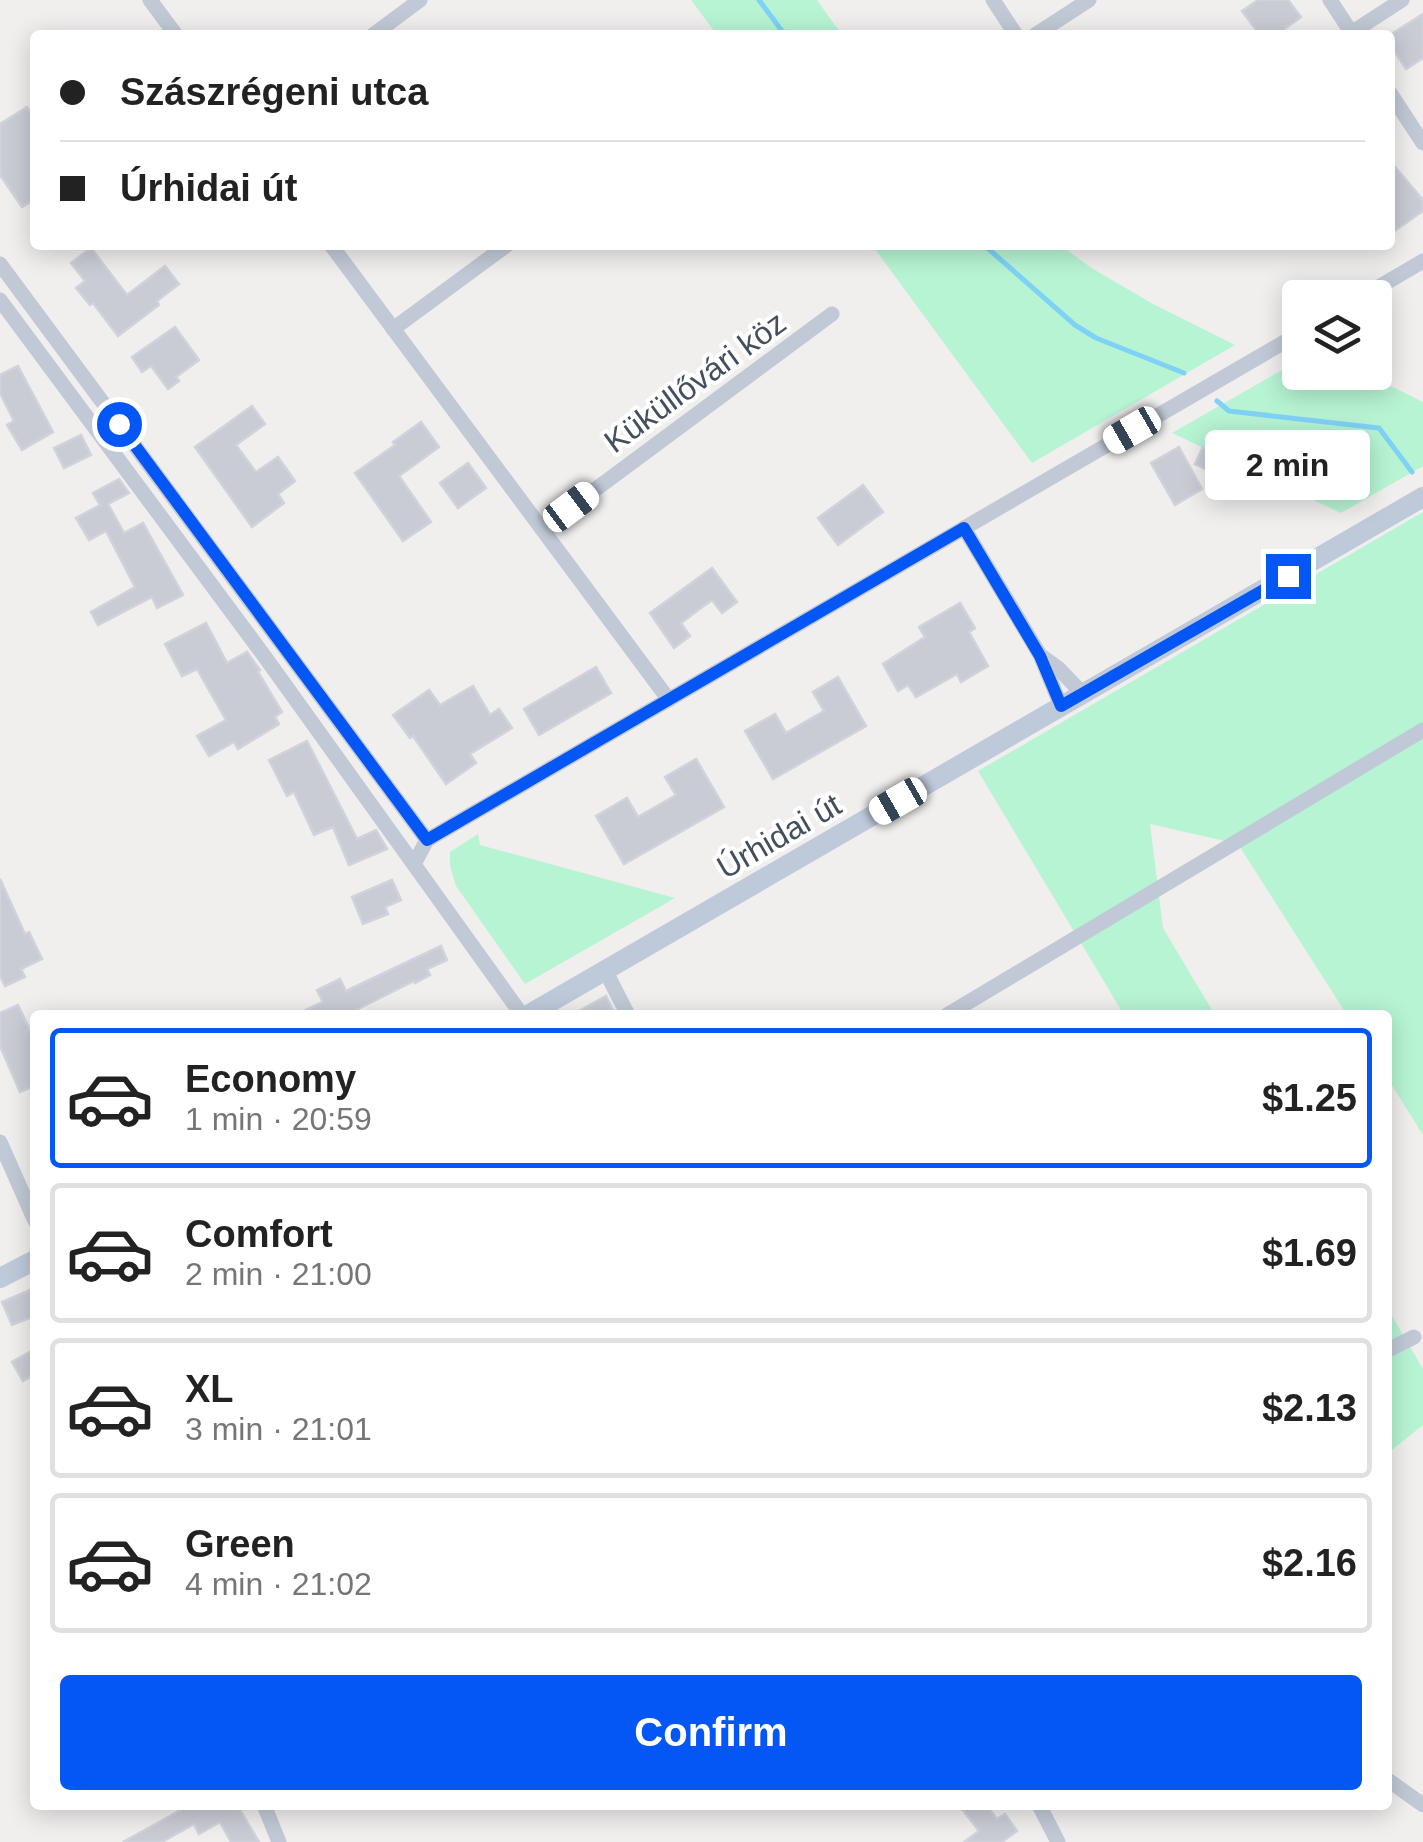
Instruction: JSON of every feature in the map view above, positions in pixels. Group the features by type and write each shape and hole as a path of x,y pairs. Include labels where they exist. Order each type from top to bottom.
{"main road":[{"name":"Úrhidai út","path":"534,1010 1423,497"},
{"path":"0,1278 30,1263"}],"street":[{"path":"150,0 172,30"},
{"path":"380,30 420,0"},
{"path":"993,0 1013,30"},
{"path":"1043,30 1089,0"},
{"path":"1330,0 1349,30"},
{"path":"1358,30 1402,0"},
{"path":"1395,100 1423,143"},
{"path":"335,250 669,700"},
{"path":"393,328 500,250"},
{"path":"1391,280 1423,261"},
{"path":"0,264 427,840"},
{"path":"0,300 521,1010"},
{"name":"Küküllővári köz","path":"542,528 832,314"},
{"path":"414,864 427,840 1282,342"},
{"path":"964,528 1040,656 1061,706"},
{"path":"1040,656 1058,668 1082,694"},
{"path":"958,1010 1423,730"},
{"path":"606,972 625,1010"},
{"path":"0,1142 30,1210"},
{"path":"1392,1348 1414,1337"},
{"path":"1392,1783 1423,1805"},
{"path":"266,1810 279,1842"},
{"path":"1042,1810 1058,1842"}],"green space":[{"path":"691,0 817,0 838,30 713,30"},
{"path":"876,250 1067,250 1155,305 1235,345 1032,463"},
{"path":"1282,370 1282,390 1392,387 1423,402 1423,466 1341,513 1172,433"},
{"path":"1423,512 1423,1135 1392,1085 1392,1010 1344,1010 1238,844 1150,824 1163,928 1212,1010 1121,1010 978,771"},
{"path":"478,834 480,845 675,898 525,984 456,886 450,852"},
{"path":"1392,1316 1423,1369 1423,1425 1392,1450"}],"building":[{"path":"1258,0 1288,0 1301,17 1283,30 1256,30 1242,11"},
{"path":"1423,14 1423,58 1406,69 1395,52 1395,32"},
{"path":"27,107 30,112 30,202 22,207 0,175 0,124"},
{"path":"1395,167 1423,200 1423,211 1395,231"},
{"path":"93,250 127,295 165,266 179,284 157,301 159,305 118,336 76,288 85,281 71,263"},
{"path":"175,327 199,360 176,377 179,381 168,389 151,366 142,372 132,357"},
{"path":"18,366 53,432 22,450 7,425 14,421 0,393 0,375"},
{"path":"252,406 265,424 236,445 256,472 278,457 295,481 278,494 284,503 252,527 195,447"},
{"path":"421,422 439,447 399,476 431,522 403,541 355,473"},
{"path":"81,435 91,455 64,468 54,448"},
{"path":"1179,447 1202,489 1175,505 1151,463"},
{"path":"1203,447 1248,469 1240,486 1195,464"},
{"path":"468,463 486,488 458,508 440,483"},
{"path":"119,479 129,493 108,504 124,533 143,523 183,595 157,608 152,597 98,625 91,612 135,587 106,531 89,540 76,518 100,505 93,493"},
{"path":"863,485 883,512 838,545 818,518"},
{"path":"712,568 737,602 722,613 712,600 681,623 690,636 674,648 650,613"},
{"path":"960,603 975,628 969,632 988,666 961,682 957,674 916,697 908,685 898,691 883,664 925,637 919,627"},
{"path":"206,623 227,663 247,652 282,712 275,717 279,724 238,749 234,742 209,756 197,736 226,720 197,669 182,676 165,644"},
{"path":"596,667 611,693 539,735 524,709"},
{"path":"838,677 866,726 773,779 745,731 775,714 786,733 824,711 813,692"},
{"path":"473,686 490,715 499,709 512,728 470,754 476,763 446,784 413,736 410,738 393,715 429,690 440,705"},
{"path":"307,741 357,839 376,830 387,849 349,865 333,827 314,835 294,792 287,796 269,760"},
{"path":"696,759 724,807 624,864 596,816 627,798 638,817 676,795 665,777"},
{"path":"0,879 25,934 29,932 42,959 21,969 25,977 5,986 0,976"},
{"path":"392,880 401,900 385,907 388,914 363,924 352,897"},
{"path":"441,946 447,960 427,969 430,975 356,1010 306,1010 323,1002 317,990 340,979 346,991"},
{"path":"606,996 613,1010 581,1010"},
{"path":"18,1005 30,1030 30,1088 20,1092 0,1046 0,1013"},
{"path":"30,1290 30,1318 12,1325 2,1302"},
{"path":"30,1352 30,1377 23,1381 12,1362"},
{"path":"181,1810 240,1810 259,1842 231,1842 220,1822 199,1834 194,1824 162,1842 123,1842"},
{"path":"963,1810 990,1810 997,1819 1005,1814 1017,1831 1002,1842 964,1842 979,1831"}],"waterway":[{"path":"759,0 781,30"},
{"path":"990,250 1075,325 1096,338 1184,373"},
{"path":"1217,401 1229,411 1379,428 1412,472"}],"route":[{"path":"119,424 427,840 964,528 1040,656 1061,706 1288,576"}]}
